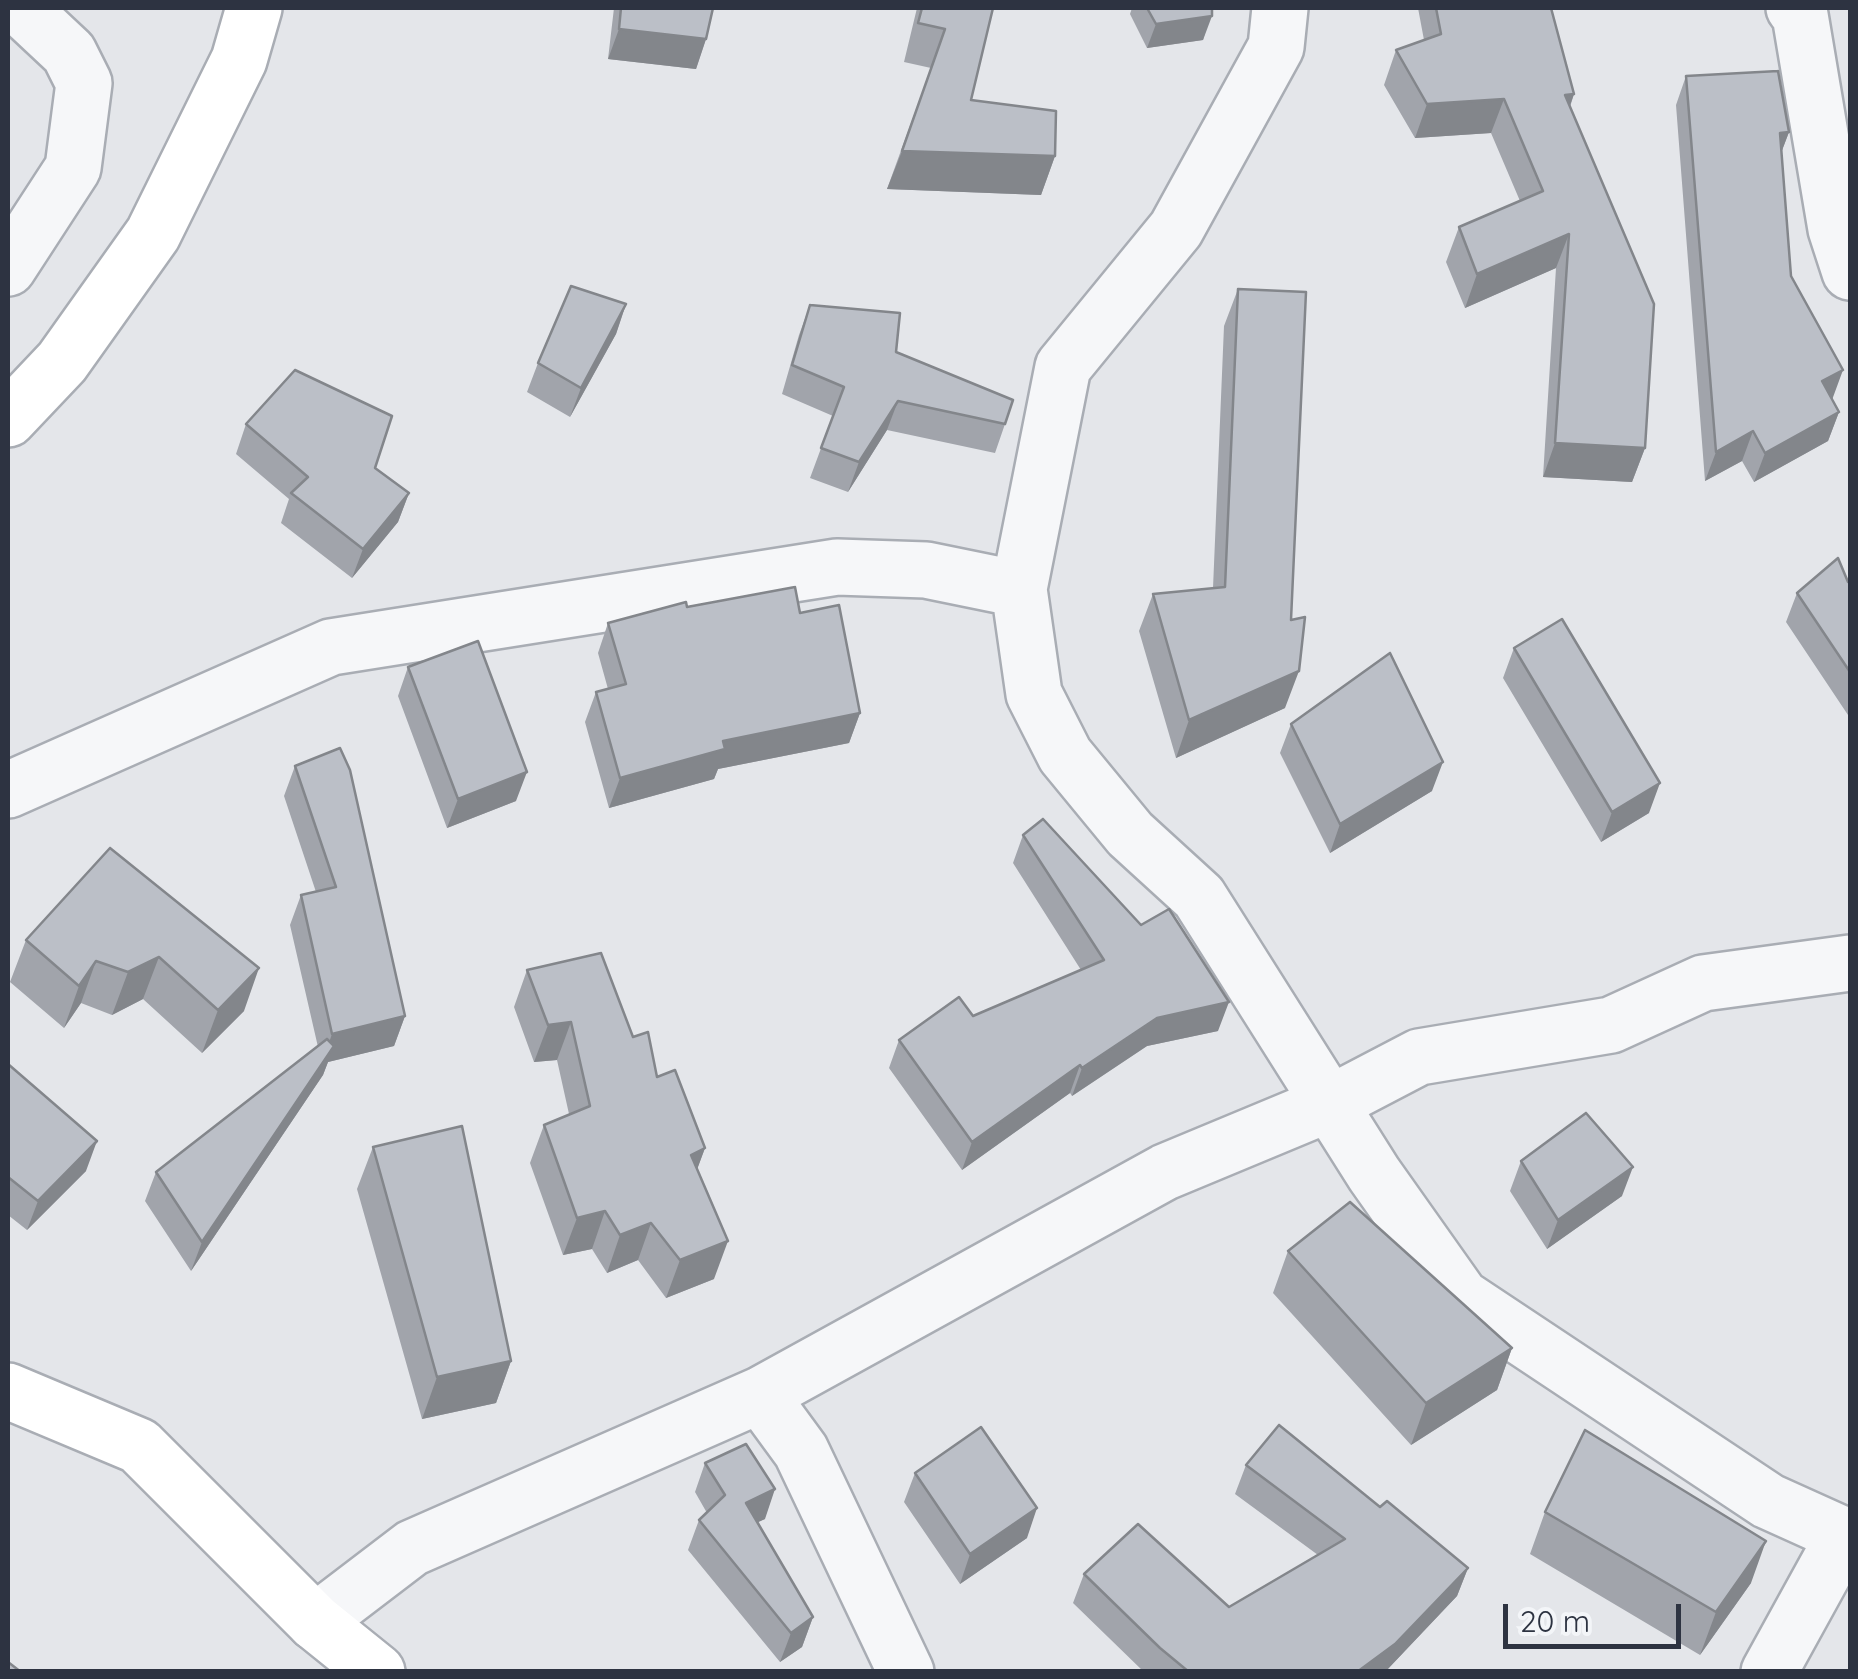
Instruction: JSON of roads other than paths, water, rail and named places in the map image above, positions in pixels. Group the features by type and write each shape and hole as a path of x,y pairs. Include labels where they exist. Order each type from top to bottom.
{"main road":[{"path":"8,419 62,362 154,234 238,60 254,8"},
{"path":"8,1392 139,1446 315,1622 377,1672"}],"street":[{"path":"1280,8 1276,47 1176,229 1064,367 1019,589 1034,694 1065,755 1130,834 1199,897 1374,1174 1461,1297 1768,1501 1848,1536 1769,1672"},
{"path":"1794,8 1800,14 1836,230 1850,272"},
{"path":"8,268 73,168 84,82 69,53 22,9"},
{"path":"8,790 331,647 837,567 926,570 1019,589"},
{"path":"315,1622 412,1548 760,1396 1165,1172 1330,1103 1419,1057 1611,1025 1702,983 1850,964"},
{"path":"760,1396 801,1451 906,1672"}]}
